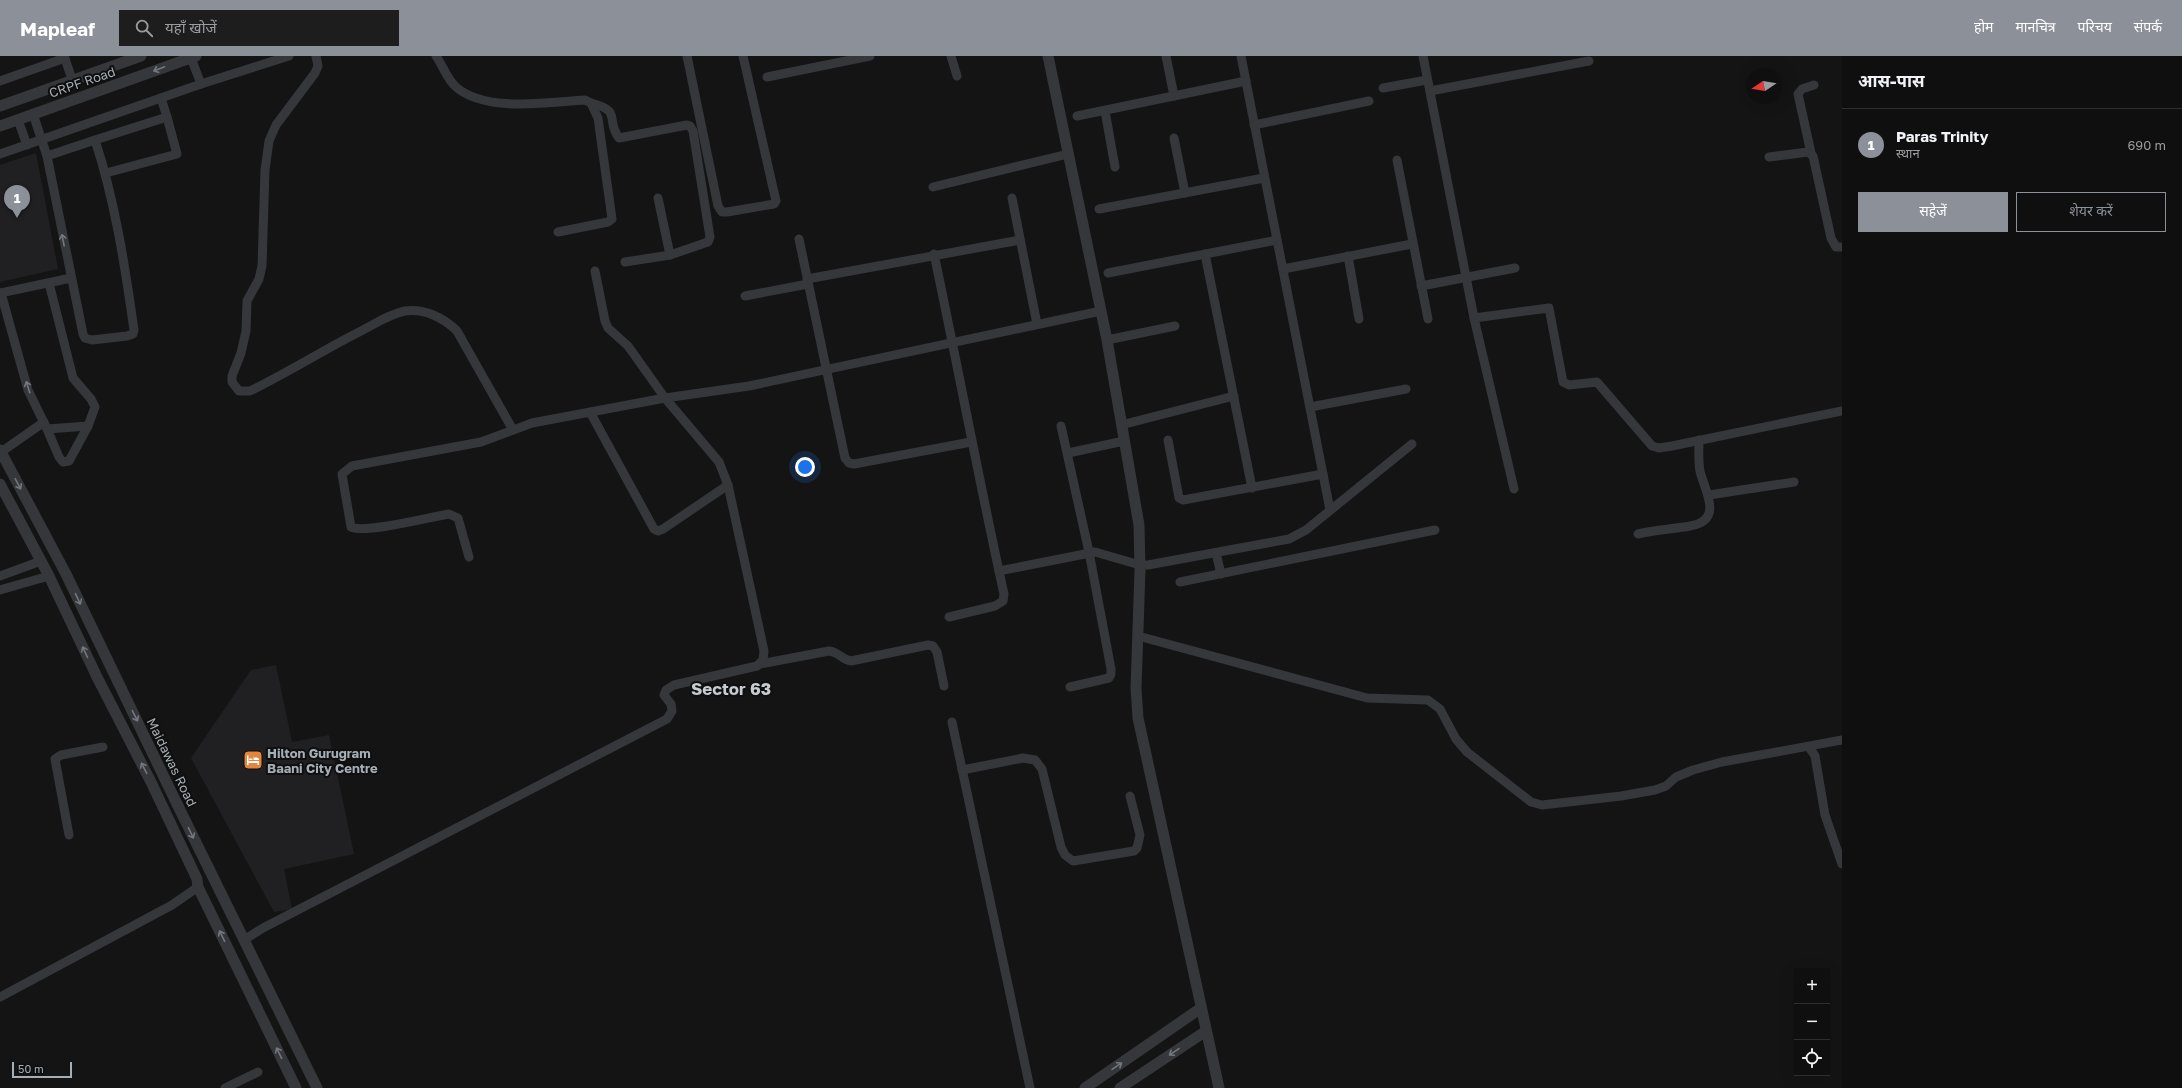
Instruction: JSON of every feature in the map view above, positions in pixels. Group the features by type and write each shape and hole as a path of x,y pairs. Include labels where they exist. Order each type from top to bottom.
{"street":[{"path":"0,106 141,56"},
{"path":"0,154 201,84 289,56"},
{"path":"316,56 318,66 315,73 276,125 269,141 265,170 262,266 259,279 247,301 246,331 241,353 232,376 232,382 239,391 250,391 328,347 390,316 405,311 417,312 444,319 457,331 512,430"},
{"path":"436,56 455,86 464,93 486,100 508,104 585,100 606,107 610,110 619,138 687,125 690,126 693,131 710,237 708,242 670,255 625,262"},
{"path":"687,56 718,206 722,212 774,204 776,201 744,56"},
{"path":"767,77 868,56"},
{"path":"951,56 956,76"},
{"path":"1048,56 1107,340 1139,525 1140,565 1136,688 1138,718 1218,1088"},
{"path":"1166,56 1174,96"},
{"path":"1241,56 1330,510"},
{"path":"1423,56 1474,318 1514,489"},
{"path":"0,81 65,57 81,97"},
{"path":"193,57 201,84"},
{"name":"CRPF Road","path":"0,126 193,57"},
{"path":"1430,90 1589,61"},
{"path":"1383,88 1427,80"},
{"path":"1077,116 1246,81"},
{"path":"1814,85 1802,90 1798,94 1811,153 1815,160 1830,238 1836,247 1842,247"},
{"path":"106,173 177,154 161,98"},
{"path":"1254,125 1369,101"},
{"path":"558,232 608,222 612,219 598,118 591,103"},
{"path":"1105,111 1115,167"},
{"path":"33,114 46,156 85,338 92,340 133,334 134,330 106,173 95,140"},
{"path":"46,156 167,117"},
{"path":"18,120 27,145"},
{"path":"1174,138 1185,193"},
{"path":"1769,157 1811,153"},
{"path":"933,187 1068,154"},
{"path":"1397,160 1412,244 1428,319"},
{"path":"1099,209 1264,178"},
{"path":"658,198 670,255"},
{"path":"1012,198 1037,324"},
{"path":"799,239 825,371 845,458 848,463 854,464 971,442"},
{"path":"745,296 934,254 1020,240"},
{"path":"1108,273 1277,240"},
{"path":"1283,269 1412,244"},
{"path":"934,254 953,343 971,442 1004,594 1003,601 1000,604 949,617"},
{"path":"1205,254 1252,488"},
{"path":"1348,256 1359,319"},
{"path":"1421,286 1515,268"},
{"path":"595,271 608,328 628,346 665,398 719,462 728,485 764,651 764,657 760,664"},
{"path":"49,283 73,378 91,399 95,407 88,426 69,461 63,462 59,457 46,425 28,390 0,293 71,278"},
{"path":"1474,318 1549,308 1563,382 1566,384 1597,382 1652,446 1659,448 1842,411"},
{"path":"469,557 458,518 449,514 374,528 355,530 351,527 342,474 352,466 481,442 532,423 665,398 749,386 825,371 1101,310"},
{"path":"1107,340 1175,326"},
{"path":"1310,407 1406,389"},
{"path":"1121,425 1234,396"},
{"path":"590,412 654,529 658,531 663,529 728,485"},
{"path":"1,451 46,425 88,426"},
{"path":"1061,426 1089,552 1112,674 1104,680 1070,687"},
{"path":"1168,440 1179,498 1182,500 1323,474"},
{"path":"1638,534 1691,526 1700,522 1709,513 1710,496 1700,468 1699,440"},
{"path":"1068,453 1124,441"},
{"path":"998,571 1089,552 1101,552 1140,565 1216,553 1275,542 1298,536 1412,444"},
{"name":"Maidawas Road","path":"1,451 66,574 317,1088"},
{"path":"1710,496 1794,482"},
{"path":"0,484 49,576 97,677 151,782 197,879 198,887 296,1088"},
{"path":"1180,582 1435,530"},
{"path":"1216,553 1221,574"},
{"path":"0,576 41,561"},
{"path":"0,590 49,576"},
{"path":"1138,636 1367,698 1428,700 1437,706 1456,739 1466,752 1532,802 1542,805 1621,796 1655,790 1666,786 1680,775 1722,762 1842,740"},
{"path":"244,940 264,928 667,718 672,711 671,704 664,695 666,690 674,684 760,664 829,651 835,652 846,660 851,661 928,645 933,646 938,652 944,686"},
{"path":"952,722 1030,1088"},
{"path":"70,835 55,759 61,755 103,747"},
{"path":"1809,747 1815,756 1826,815 1842,864"},
{"path":"962,770 1023,758 1035,760 1042,769 1061,847 1065,855 1073,861 1134,851 1137,848 1140,835 1130,796"},
{"path":"151,782 164,774"},
{"path":"0,997 172,905 198,887"},
{"path":"1085,1088 1201,1008"},
{"path":"1120,1088 1206,1031"},
{"path":"225,1088 258,1072"}],"shaded area":[{"path":"36,153 58,269 0,282 0,165"},
{"path":"276,665 292,742 329,735 354,854 284,869 292,909 274,912 191,758 251,670"}],"place":[{"name":"Paras Trinity","path":"17,218"},
{"name":"Hilton Gurugram Baani City Centre","path":"253,760"}],"district":[{"name":"Sector 63","path":"731,689"}]}
